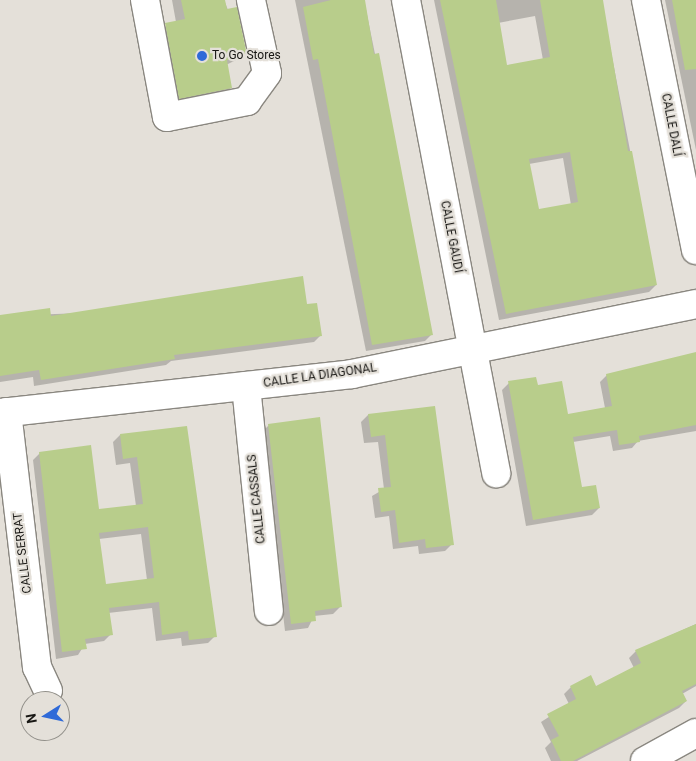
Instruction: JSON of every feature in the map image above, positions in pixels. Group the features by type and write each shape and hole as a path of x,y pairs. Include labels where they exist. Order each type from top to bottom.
{"street":[{"path":"145,0 167,117 247,101 266,73 251,0"},
{"name":"CALLE GAUDÍ","path":"406,0 496,474"},
{"name":"CALLE DALÍ","path":"646,0 696,250"},
{"name":"CALLE LA DIAGONAL","path":"4,413 352,374 696,304"},
{"name":"CALLE CASSALS","path":"246,386 269,611"},
{"name":"CALLE SERRAT","path":"4,413 37,667 48,691"},
{"path":"645,761 696,733"}],"building":[{"name":"To Go Stores","path":"181,0 225,0 227,9 237,7 247,55 227,60 232,88 179,99 165,23 185,19"},
{"path":"331,0 365,0 374,54 379,53 433,335 372,345 318,59 313,60 303,7"},
{"path":"440,0 496,0 507,65 550,57 540,0 603,0 628,151 632,151 657,285 506,314","holes":["570,152 578,202 539,209 529,159"]},
{"path":"672,0 696,0 696,69 685,70"},
{"path":"303,276 307,304 317,303 322,336 174,355 175,359 41,380 39,370 0,376 0,315 50,308 51,316"},
{"path":"696,352 696,425 639,436 640,442 619,445 617,430 573,437 582,487 596,485 600,508 533,520 508,381 536,377 538,385 562,381 568,414 612,406 606,374"},
{"path":"435,406 454,545 426,548 425,539 399,543 395,510 381,512 378,488 391,487 385,435 371,437 368,414"},
{"path":"320,417 342,607 315,611 316,621 291,624 268,424"},
{"path":"187,426 217,637 189,640 188,631 162,635 159,602 109,608 113,635 85,639 87,649 62,652 39,452 91,445 99,509 143,504 137,457 123,459 120,434","holes":["148,527 154,578 106,584 99,533"]},
{"path":"696,624 696,684 682,691 687,701 573,761 561,761 551,740 559,736 547,714 576,699 570,686 591,675 596,686 641,663 635,650"}],"place":[{"name":"To Go Stores","path":"202,56"}]}
